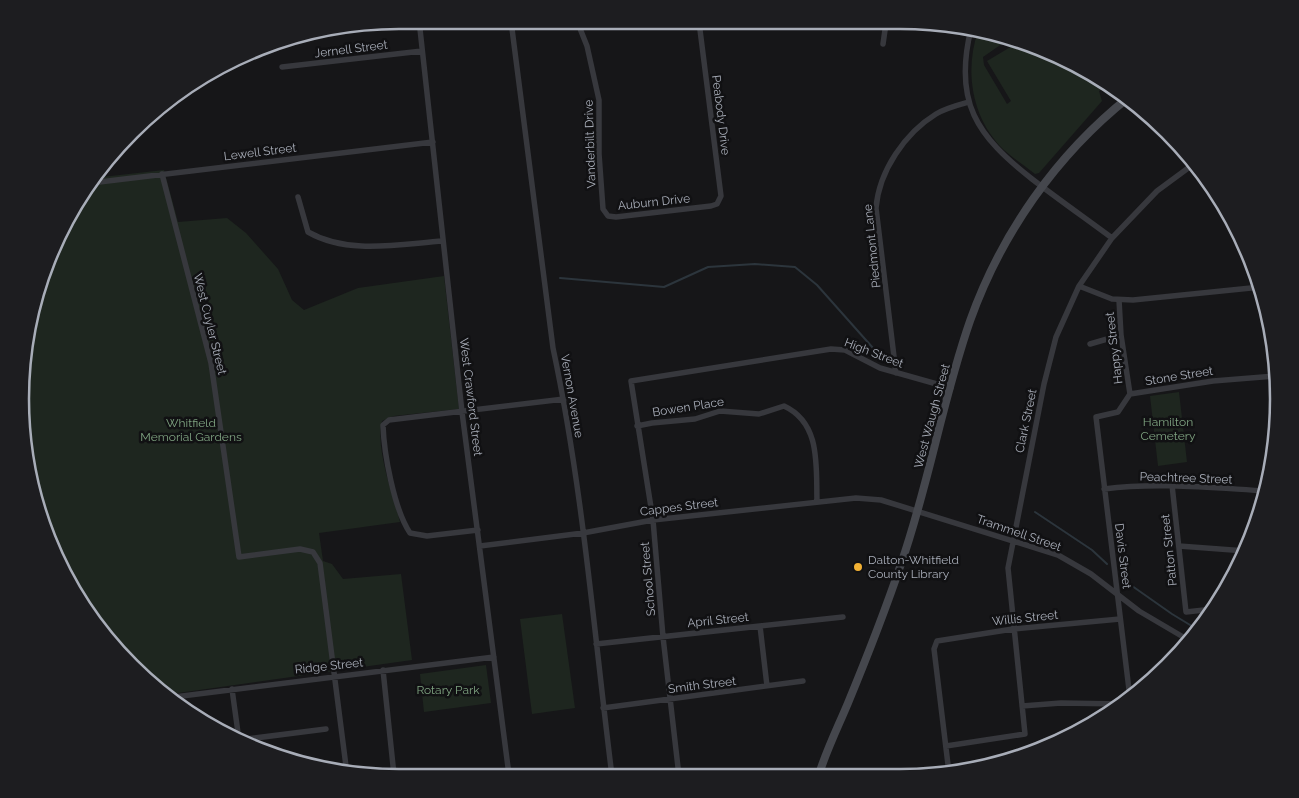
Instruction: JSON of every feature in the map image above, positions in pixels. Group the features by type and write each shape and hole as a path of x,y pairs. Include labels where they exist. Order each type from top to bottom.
{"street":[{"name":"West Crawford Street","path":"420,29 462,412 508,769"},
{"name":"Vernon Avenue","path":"513,29 551,339 564,399 583,533 611,769"},
{"name":"Vanderbilt Drive","path":"580,29 587,46 599,100 599,154 603,209"},
{"name":"Peabody Drive","path":"700,29 720,196 717,204 711,206"},
{"path":"883,44 886,29"},
{"path":"970,36 965,62 969,102 979,127 995,148 1042,187 1112,238"},
{"name":"Jernell Street","path":"282,67 422,51"},
{"name":"Piedmont Lane","path":"896,373 876,208 882,177 889,164 918,128 938,113 969,102"},
{"name":"West Waugh Street","path":"821,769 880,625 919,511 951,388 970,322 984,285 1015,226 1042,187 1082,139 1122,103"},
{"name":"Lewell Street","path":"99,182 433,142"},
{"name":"Clark Street","path":"946,746 1025,734 1008,568 1012,539 1050,357 1056,337 1079,286 1112,238 1157,191 1189,168"},
{"name":"West Cuyler Street","path":"162,174 211,362 239,557 300,549 313,552 320,563 335,676"},
{"path":"298,197 308,232 336,245 383,245 443,241"},
{"name":"Auburn Drive","path":"603,209 608,216 616,217 711,206"},
{"path":"1079,286 1100,296 1119,300 1253,288"},
{"name":"Happy Street","path":"1119,300 1121,336 1130,394"},
{"path":"1090,344 1121,336"},
{"name":"High Street","path":"631,381 760,359 837,349 896,373 951,388"},
{"name":"Stone Street","path":"1096,417 1118,412 1130,394 1213,381 1269,377"},
{"name":"School Street","path":"631,381 653,520 663,637 678,769"},
{"path":"478,530 427,536 410,534 403,523 384,442 383,425 389,420 564,399"},
{"name":"Bowen Place","path":"637,426 695,419 720,411 759,414 784,406 804,420 812,436 817,501"},
{"name":"Davis Street","path":"1096,417 1129,690"},
{"name":"Peachtree Street","path":"1104,489 1172,485 1259,490"},
{"name":"Patton Street","path":"1172,485 1186,612 1204,610"},
{"name":"Cappes Street","path":"480,546 583,533 653,520 817,501 856,498 881,500"},
{"name":"Trammell Street","path":"881,500 1012,539 1058,555 1091,574 1118,596 1183,637"},
{"path":"1178,546 1238,550"},
{"name":"April Street","path":"596,644 843,617"},
{"name":"Willis Street","path":"946,746 935,644 943,639 1013,629 1120,618"},
{"path":"760,626 767,686"},
{"name":"Ridge Street","path":"178,696 494,657"},
{"path":"382,670 393,769"},
{"path":"335,676 346,765"},
{"name":"Smith Street","path":"603,708 803,681"},
{"path":"232,689 238,732"},
{"path":"1022,706 1061,703 1110,704"},
{"path":"251,738 326,729"},
{"path":"946,746 948,766"}],"green space":[{"path":"977,37 1003,43 983,57 984,65 1007,104 1011,101 987,61 1012,46 1064,67 1102,89 1099,91 1102,101 1039,173 1035,174 1004,150 984,124 974,94 972,63"},
{"name":"Whitfield Memorial Gardens","path":"164,170 178,222 227,218 246,233 278,269 292,300 304,310 358,288 444,276 459,409 394,416 382,421 380,432 383,458 400,522 319,533 323,561 332,564 343,579 401,574 412,660 175,693 137,661 91,605 78,584 57,541 41,495 32,447 29,399 32,351 41,303 48,280 78,214 103,177"},
{"name":"Hamilton Cemetery","path":"1179,392 1187,462 1158,466 1150,396"},
{"path":"562,614 575,708 532,714 520,619"},
{"name":"Rotary Park","path":"486,665 491,703 424,712 420,674"}],"waterway":[{"path":"560,278 664,287 708,267 755,264 795,267 817,285 881,357"},
{"path":"1035,512 1092,550 1107,564"},
{"path":"1125,581 1192,626"}],"place":[{"name":"Dalton-Whitfield County Library","path":"858,567"}]}
